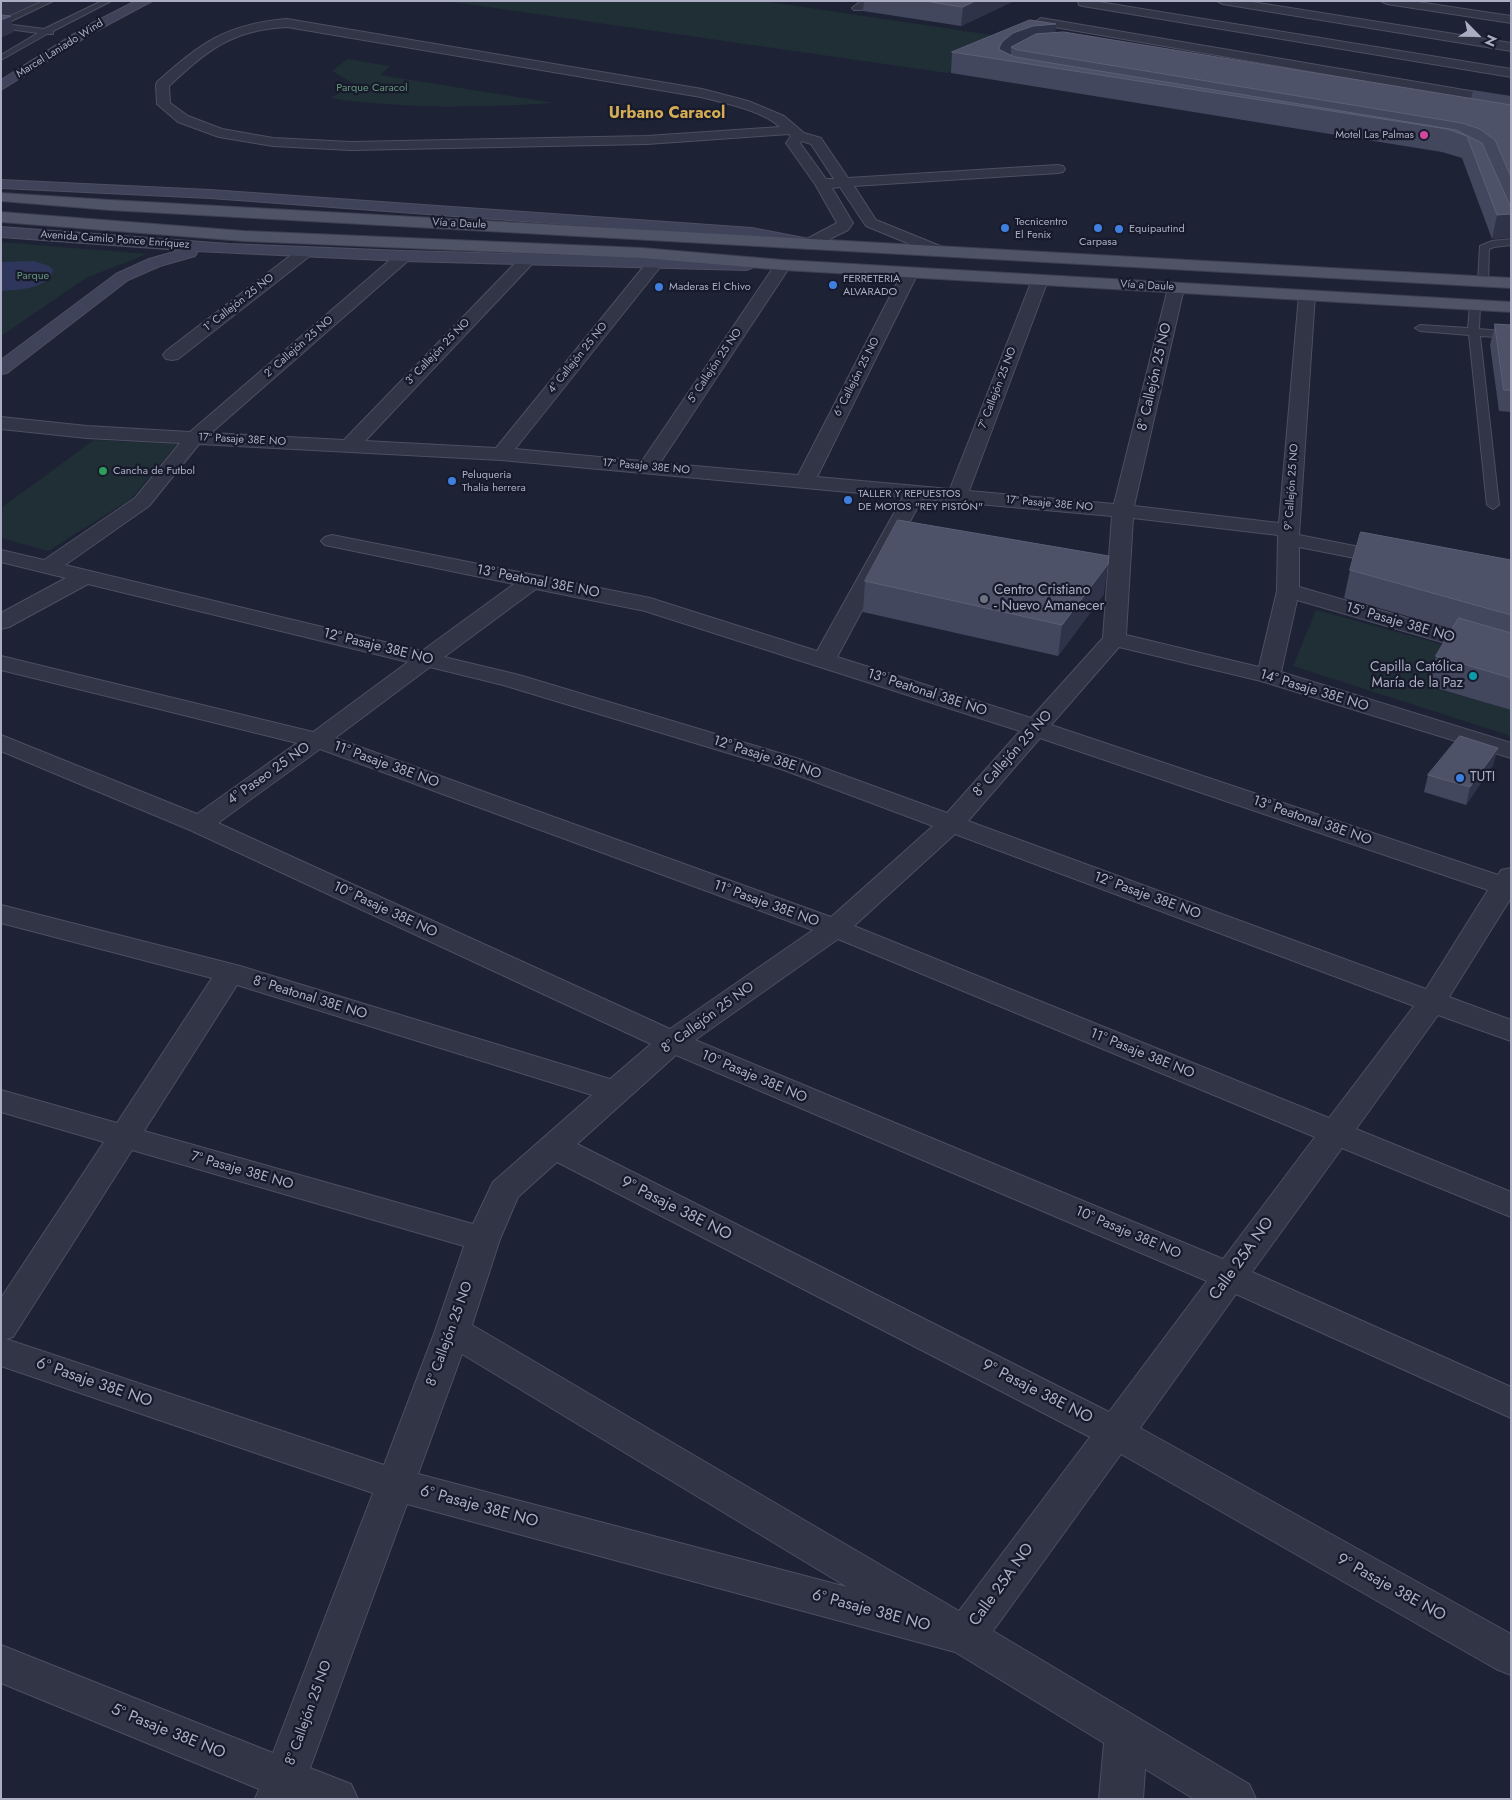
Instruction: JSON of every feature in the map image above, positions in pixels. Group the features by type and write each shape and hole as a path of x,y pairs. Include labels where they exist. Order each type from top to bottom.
{"main road":[{"name":"Marcel Laniado Wind","path":"1,66 52,32 120,1"},
{"name":"Marcel Laniado Wind","path":"1,86 74,38 117,14 146,1"},
{"name":"Vía a Daule","path":"1,184 210,194 752,233 809,244"},
{"name":"Vía a Daule","path":"1,197 110,205 1511,283"},
{"name":"Avenida Camilo Ponce Enríquez","path":"1,216 88,224"},
{"name":"Vía a Daule","path":"88,224 244,236 642,253 783,265 1511,307"},
{"name":"Avenida Camilo Ponce Enríquez","path":"1,232 229,249"},
{"name":"Vía a Daule","path":"229,249 404,256 783,265"},
{"path":"1,369 130,273 168,258 195,252 229,249"}],"street":[{"path":"858,8 869,1"},
{"path":"1223,1 1511,47"},
{"path":"1081,4 1511,73"},
{"path":"1390,5 1511,20"},
{"path":"1390,5 1511,28"},
{"path":"1058,14 1042,22 1511,102"},
{"path":"796,133 779,118 743,104 702,94 287,23 264,24 245,28 222,37 190,60 162,85 164,104 183,119 220,133 273,142 351,146 441,145 647,140 796,133 816,140 871,223 939,251"},
{"path":"1301,66 1371,25"},
{"path":"796,133 793,143 822,184 844,223 843,227 809,244"},
{"path":"822,184 1058,169"},
{"name":"1° Callejón 25 NO","path":"172,355 305,252"},
{"name":"2° Callejón 25 NO","path":"48,567 142,502 194,438 404,256"},
{"name":"3° Callejón 25 NO","path":"349,446 528,259"},
{"name":"4° Callejón 25 NO","path":"501,454 655,263"},
{"name":"5° Callejón 25 NO","path":"647,468 783,265"},
{"name":"6° Callejón 25 NO","path":"804,482 910,272"},
{"name":"7° Callejón 25 NO","path":"957,496 1040,280"},
{"name":"8° Callejón 25 NO","path":"281,1789 452,1331 483,1240 505,1190 672,1042 835,928 950,824 1114,640 1123,511 1176,288"},
{"name":"9° Callejón 25 NO","path":"1268,676 1288,592 1289,535 1307,295"},
{"name":"17° Pasaje 38E NO","path":"1,423 87,432 501,454 1123,511 1289,535 1414,563"},
{"path":"824,660 916,492"},
{"name":"13° Peatonal 38E NO","path":"332,541 650,604 1036,728 1509,884"},
{"name":"12° Pasaje 38E NO","path":"1,556 511,680 790,764 1511,1031"},
{"path":"1,622 86,576"},
{"name":"4° Paseo 25 NO","path":"198,824 317,740 532,580"},
{"name":"15° Pasaje 38E NO","path":"1288,592 1511,656"},
{"name":"14° Pasaje 38E NO","path":"1114,640 1268,676 1511,751"},
{"name":"11° Pasaje 38E NO","path":"1,663 317,740 835,928 1511,1205"},
{"name":"10° Pasaje 38E NO","path":"1,742 198,824 672,1042 1229,1276 1511,1403"},
{"name":"Calle 25A NO","path":"965,1636 1432,1002 1509,884"},
{"name":"8° Peatonal 38E NO","path":"1,914 230,973 616,1092"},
{"path":"1,1327 230,973"},
{"name":"7° Pasaje 38E NO","path":"1,1101 483,1240"},
{"name":"9° Pasaje 38E NO","path":"554,1146 1115,1432 1511,1656"},
{"name":"6° Pasaje 38E NO","path":"452,1331 965,1636 1234,1799"},
{"name":"6° Pasaje 38E NO","path":"1,1352 394,1484 965,1636"},
{"name":"5° Pasaje 38E NO","path":"1,1664 281,1789 336,1799"},
{"path":"1121,1799 1126,1733"}],"lane":[{"path":"1,24 50,1"},
{"path":"1,58 108,1"},
{"path":"1,24 52,32"},
{"path":"1483,282 1484,248 1492,244 1511,242"},
{"path":"1475,305 1474,333 1493,505"},
{"path":"1420,328 1511,335"}],"green space":[{"path":"446,1 763,1 1025,40 947,73"},
{"name":"Parque Caracol","path":"348,59 390,66 380,75 554,103 497,106 415,106 330,98 356,85 332,71"},
{"name":"Parque","path":"1,242 147,254 86,278 1,336"},
{"name":"Cancha de Futbol","path":"94,440 177,444 131,499 48,551 1,538 1,508"},
{"path":"1316,610 1448,646 1427,686 1511,710 1511,736 1293,666"}],"water":[{"path":"34,261 49,266 53,270 51,276 46,281 32,287 1,291 1,262"}],"building":[{"path":"926,1 975,1 963,7"},
{"path":"1,15 11,16 1,20"},
{"path":"1030,20 1056,24 1033,26 1013,33 1002,42 1000,50 1015,57 1456,130 1482,143 1511,208 1511,214 1497,215 1467,136 1447,129 952,52"},
{"path":"1064,32 1511,105 1511,177 1495,140 1480,129 1462,123 1018,50 1011,47 1036,34"},
{"path":"1495,324 1511,325 1511,390 1504,390"},
{"path":"898,520 1109,556 1108,564 1062,625 865,581"},
{"path":"1361,532 1511,560 1511,615 1350,570"},
{"path":"1459,618 1511,633 1511,678 1436,656"},
{"path":"1460,736 1498,748 1470,787 1428,775"}],"place":[{"name":"Motel Las Palmas","path":"1424,135"},
{"name":"Tecnicentro El Fenix","path":"1005,228"},
{"name":"Carpasa","path":"1098,228"},
{"name":"Equipautind","path":"1119,229"},
{"name":"FERRETERIA ALVARADO","path":"833,285"},
{"name":"Maderas El Chivo","path":"659,287"},
{"name":"Cancha de Futbol","path":"103,471"},
{"name":"Peluqueria Thalia herrera","path":"452,481"},
{"name":"TALLER Y REPUESTOS DE MOTOS \"REY PISTÓN\"","path":"848,500"},
{"name":"Centro Cristiano - Nuevo Amanecer","path":"984,599"},
{"name":"Capilla Católica María de la Paz","path":"1473,676"},
{"name":"TUTI","path":"1460,778"}],"district":[{"name":"Urbano Caracol","path":"667,114"}]}
